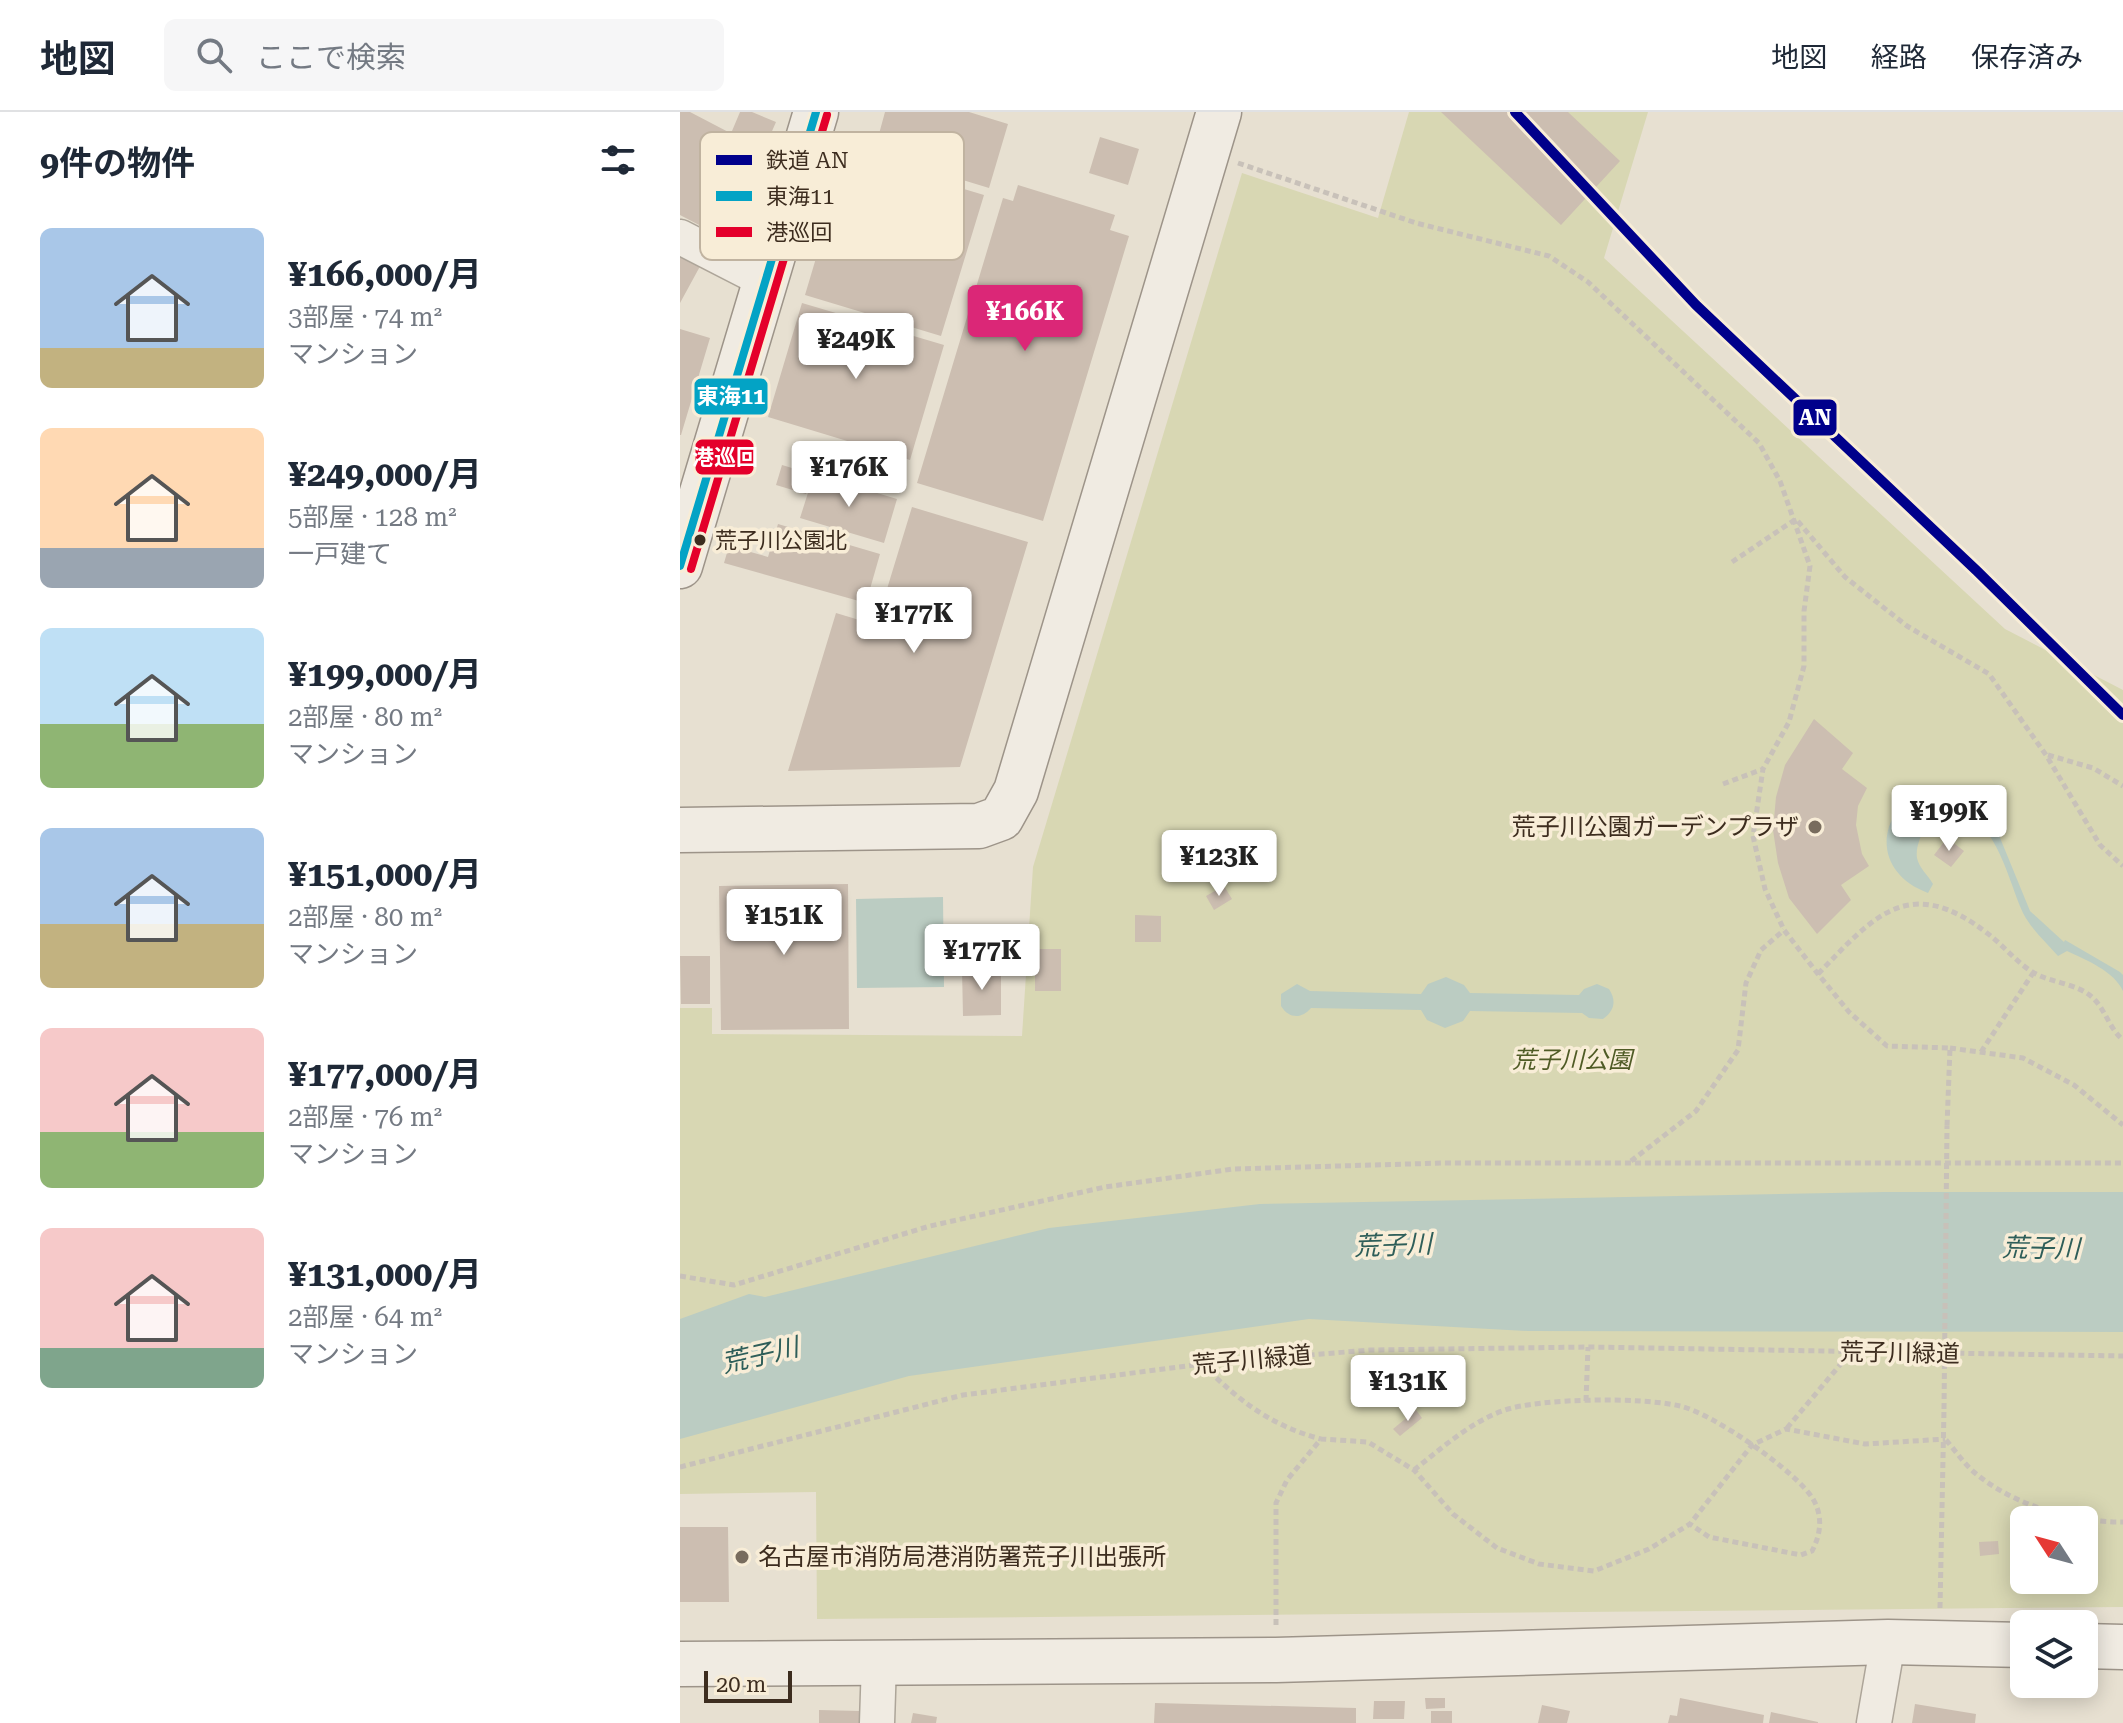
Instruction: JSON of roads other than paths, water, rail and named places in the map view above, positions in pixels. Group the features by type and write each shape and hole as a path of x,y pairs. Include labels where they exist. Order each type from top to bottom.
{"street":[{"path":"810,132 816,112"},
{"path":"680,830 979,826 1001,818 1016,791 1219,112"},
{"path":"680,237 700,247"},
{"path":"725,260 766,281"},
{"path":"680,566 772,260"},
{"path":"680,1664 1276,1660 1888,1642 2010,1645"},
{"path":"1874,1723 1888,1642"},
{"path":"2098,1646 2123,1647"},
{"path":"877,1723 879,1662"}],"water":[{"path":"1927,787 1961,789 1981,807 1996,828 2030,911 2064,942 2120,972 2123,975 2123,991 2099,967 2067,951 2058,956 2039,936 2023,913 1993,840 1973,817 1960,810 1951,808 1935,816 1919,841 1918,862 1933,884 1928,893 1909,883 1896,871 1889,857 1889,826 1897,811"},
{"path":"943,897 944,987 857,988 856,899"},
{"path":"1446,977 1464,985 1470,993 1579,995 1584,989 1597,984 1609,989 1613,1006 1603,1019 1589,1018 1582,1013 1470,1011 1463,1021 1445,1028 1427,1020 1421,1010 1311,1008 1296,1016 1281,1006 1281,994 1297,984 1310,991 1421,994 1428,984"},
{"name":"荒子川","path":"1884,1192 2123,1192 2123,1332 1528,1331 1309,1319 909,1376 680,1439 680,1319 749,1294 765,1297 1049,1228 1260,1204"}],"rail line":[{"name":"AN","path":"1515,112 1696,305 1977,571 2123,715"}],"place":[{"name":"荒子川公園北","path":"700,540"},
{"name":"荒子川公園ガーデンプラザ","path":"1815,827"},
{"name":"名古屋市消防局港消防署荒子川出張所","path":"742,1557"}],"park label":[{"name":"荒子川公園","path":"1572,1060"}]}
